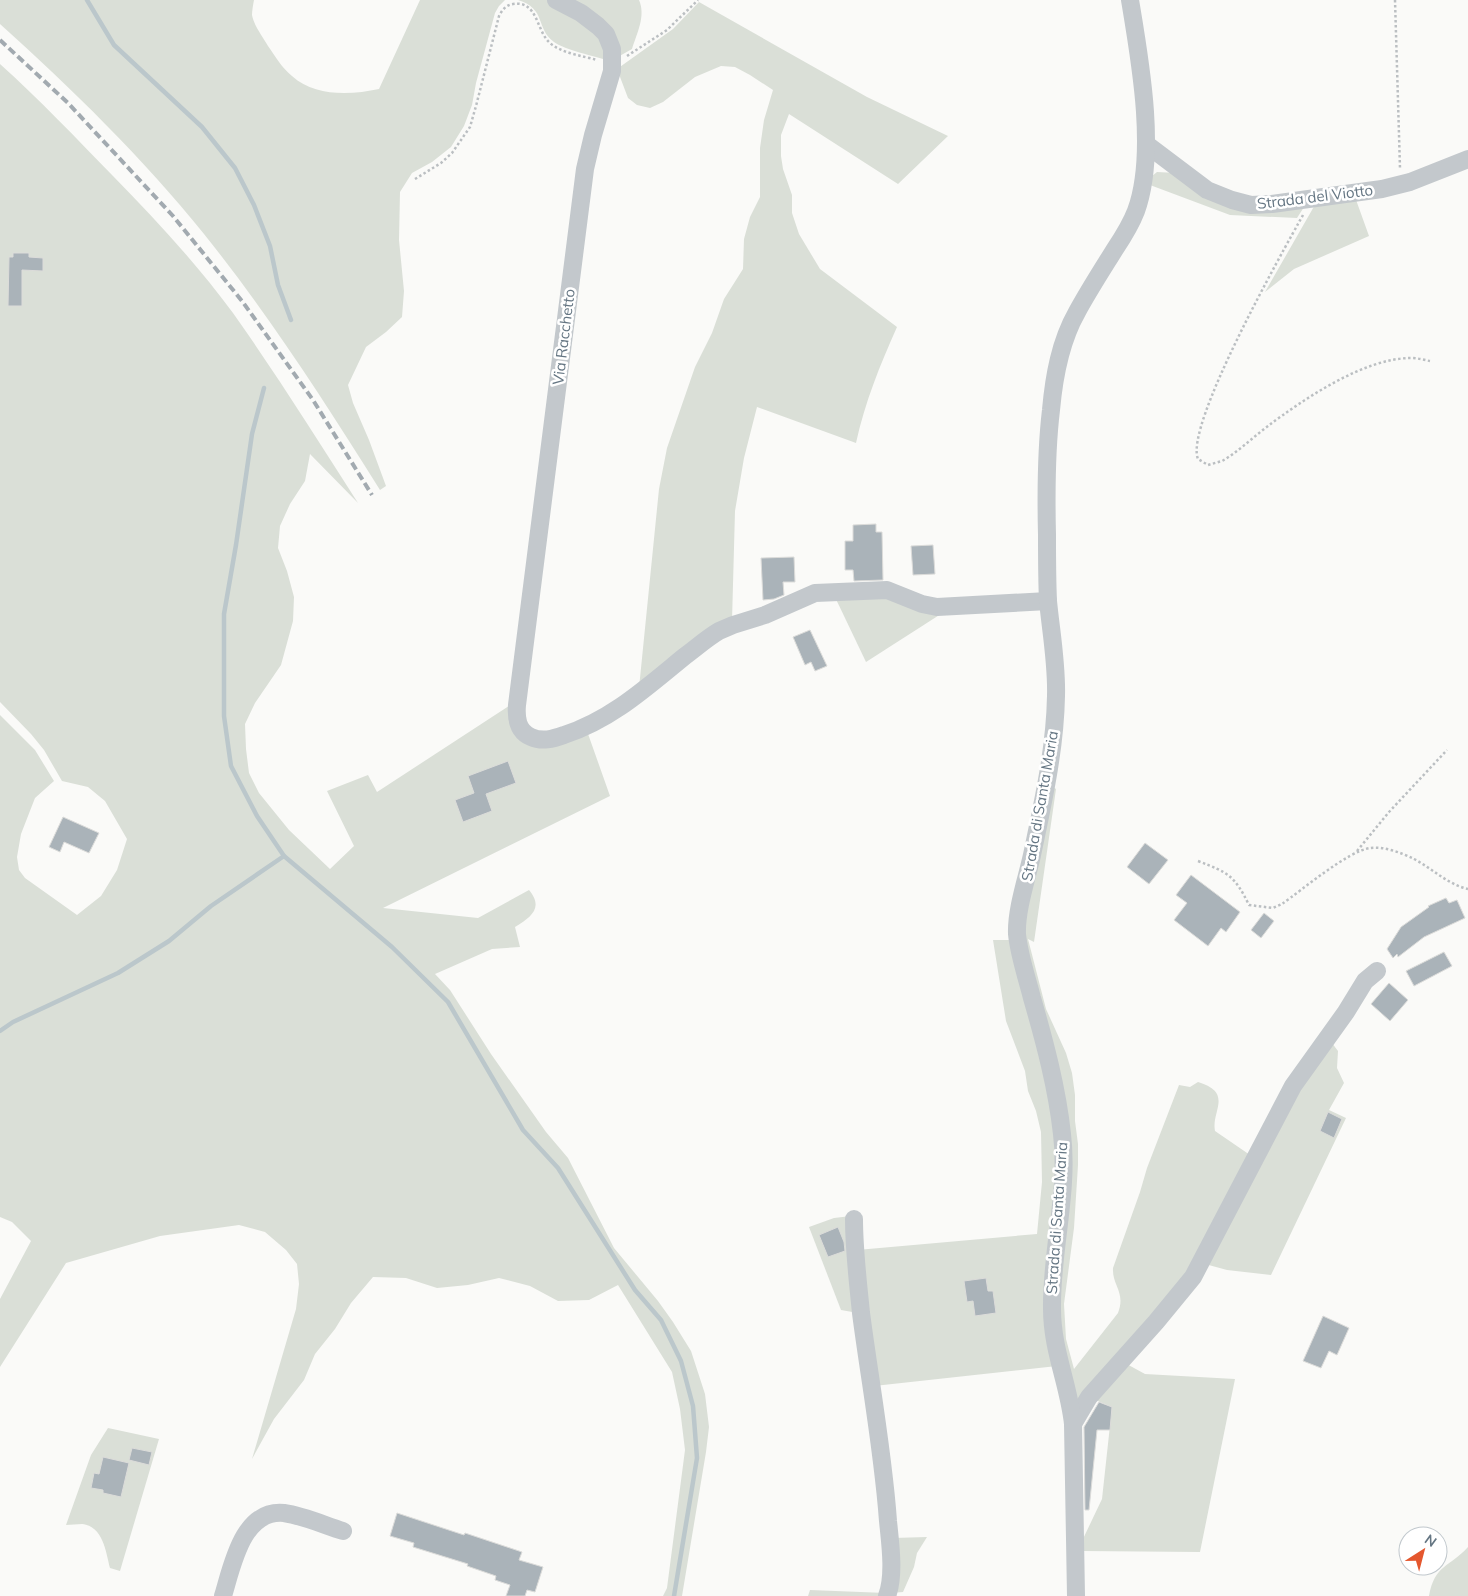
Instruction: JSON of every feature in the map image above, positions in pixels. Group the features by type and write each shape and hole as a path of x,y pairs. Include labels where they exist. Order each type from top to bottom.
{"street":[{"name":"Via Racchetto","path":"556,0 587,17 602,29 610,43 613,65 590,145 586,169 516,705 518,723 522,731 530,737 544,740 576,731 618,710 719,631 765,615 812,594 887,590 926,605 937,607 1048,602"},
{"name":"Strada di Santa Maria","path":"1076,1596 1073,1424 1071,1408 1054,1340 1052,1319 1052,1294 1062,1180 1062,1134 1051,1069 1017,934 1021,904 1048,780 1054,738 1056,680 1048,602 1047,468 1051,406 1058,363 1066,336 1077,311 1133,218 1142,190 1146,144 1143,95 1130,0"},
{"name":"Strada del Viotto","path":"1146,144 1200,185 1214,193 1251,205 1401,185 1468,159"},
{"path":"1073,1424 1089,1397 1156,1322 1193,1277 1296,1080 1346,1012 1365,981 1376,971"},
{"path":"854,1219 855,1260 869,1377 886,1488 890,1563 887,1596"},
{"path":"223,1596 245,1535 252,1525 261,1518 276,1513 287,1514 343,1531"}],"path":[{"path":"415,179 441,163 452,153 470,127 499,16 507,6 519,4 531,8 544,36 555,46 613,65 667,30 698,0"},
{"path":"1395,0 1401,185"},
{"path":"1313,198 1271,271 1223,369 1198,438 1196,452 1198,459 1208,465 1219,462 1330,384 1362,370 1393,360 1413,358 1430,361"},
{"path":"1198,861 1228,874 1239,885 1249,905 1273,908 1282,904 1356,852 1389,812 1447,750"},
{"path":"1356,852 1371,848 1397,853 1416,860 1451,883 1468,889"}],"shaded area":[{"path":"0,0 254,0 252,15 255,23 268,46 288,73 311,88 334,93 345,93 379,89 420,0 505,0 495,13 472,105 464,126 451,147 432,162 412,173 400,192 399,240 404,291 402,317 366,347 348,385 353,403 386,486 380,490 274,327 181,206 132,151 0,24"},
{"path":"518,0 549,0 596,30 609,61 554,42 544,31 533,8"},
{"path":"565,0 639,0 642,12 632,49 616,58"},
{"path":"699,2 867,97 948,136 898,184 789,114 781,135 781,156 783,169 792,195 792,213 799,234 820,269 897,327 874,384 856,443 757,407 744,458 735,511 732,621 639,688 659,489 667,448 695,367 712,333 724,299 743,269 744,239 750,217 760,197 760,148 764,120 773,90 735,67 721,66 695,77 663,102 650,108 637,105 628,98 617,69 673,29"},
{"path":"0,64 129,192 205,277 233,313 297,407 358,503 310,454 305,481 290,504 280,526 278,548 294,597 293,621 281,665 255,703 245,724 249,773 259,793 289,830 330,869 354,846 327,791 368,775 377,792 512,704 519,733 587,731 610,796 383,908 478,918 529,890 533,896 535,902 534,912 515,927 520,947 492,949 435,974 450,990 491,1054 546,1132 568,1158 614,1248 658,1301 691,1351 705,1394 709,1427 682,1596 663,1596 667,1588 685,1450 680,1409 672,1372 618,1285 589,1300 558,1301 530,1286 499,1278 468,1285 437,1288 406,1278 373,1277 351,1303 335,1329 315,1354 304,1380 274,1419 252,1459 296,1309 299,1284 297,1264 286,1250 265,1232 239,1225 160,1236 66,1263 0,1367 0,1299 31,1241 12,1222 0,1217 0,715 35,750 54,781 35,798 21,834 17,857 19,870 25,878 77,915 101,896 117,870 127,839 105,801 88,787 62,781 44,750 0,702"},
{"path":"1157,172 1177,173 1201,191 1306,204 1297,218 1230,215 1150,185 1152,176"},
{"path":"1355,197 1369,236 1294,269 1265,292 1316,203"},
{"path":"874,593 944,612 866,662 834,595"},
{"path":"1053,787 1056,789 1034,942 1028,939 1046,1009 1066,1053 1072,1073 1075,1095 1078,1165 1074,1228 1064,1304 1066,1339 1074,1369 1118,1313 1120,1294 1114,1280 1113,1268 1147,1168 1179,1085 1190,1087 1198,1082 1209,1086 1215,1091 1218,1103 1215,1131 1250,1155 1189,1275 1080,1402 1070,1392 1058,1343 1067,1177 1022,932"},
{"path":"993,940 1013,940 1056,1120 1057,1366 874,1386 857,1250 1037,1234 1042,1182 1041,1132 1036,1111 1028,1091 1025,1071 1006,1021"},
{"path":"1329,1039 1338,1051 1337,1068 1344,1083 1329,1110 1346,1118 1271,1275 1227,1270 1205,1264 1257,1160"},
{"path":"851,1216 858,1313 841,1310 809,1227 834,1218"},
{"path":"1123,1362 1145,1374 1235,1379 1200,1552 1082,1551 1082,1541 1102,1499 1112,1407 1093,1399"},
{"path":"108,1428 159,1439 120,1571 110,1568 105,1548 95,1529 82,1524 66,1525 91,1455"},
{"path":"927,1537 917,1553 914,1567 903,1592 891,1593 893,1538"},
{"path":"1468,1547 1468,1596 1429,1596 1436,1576 1448,1576 1448,1564"},
{"path":"810,1590 886,1593 884,1596 808,1596"}],"building":[{"path":"13,253 29,253 29,257 43,258 43,271 22,270 22,306 8,306 9,257 13,257"},
{"path":"876,524 876,532 882,532 883,580 854,581 853,570 845,570 845,541 853,541 853,525"},
{"path":"933,545 935,574 913,575 911,546"},
{"path":"794,557 795,582 783,582 784,595 774,599 763,600 761,558"},
{"path":"810,630 827,666 815,671 811,662 805,665 793,637"},
{"path":"508,761 516,783 486,794 492,811 463,822 455,800 474,793 468,776"},
{"path":"63,817 99,833 89,853 64,842 60,852 49,847"},
{"path":"1145,843 1168,860 1149,884 1127,867"},
{"path":"1191,875 1240,912 1226,932 1221,928 1208,946 1174,920 1187,903 1176,895"},
{"path":"1446,898 1449,903 1457,900 1465,918 1424,937 1398,957 1397,954 1393,958 1387,949 1401,927 1428,906"},
{"path":"1264,913 1274,921 1261,938 1251,930"},
{"path":"1444,952 1452,966 1414,986 1406,971"},
{"path":"1389,983 1408,1000 1390,1021 1371,1004"},
{"path":"1328,1112 1342,1119 1334,1138 1320,1131"},
{"path":"838,1227 844,1242 845,1251 828,1257 819,1235"},
{"path":"986,1278 988,1291 993,1291 996,1313 975,1316 973,1301 967,1302 964,1281"},
{"path":"1323,1316 1349,1328 1337,1355 1329,1351 1321,1368 1303,1361"},
{"path":"1099,1402 1112,1407 1110,1430 1097,1430 1089,1510 1085,1510 1084,1427"},
{"path":"132,1448 152,1452 149,1465 129,1460"},
{"path":"103,1457 129,1463 121,1497 103,1493 103,1490 91,1488 94,1473 99,1474"},
{"path":"397,1513 522,1552 519,1560 543,1567 535,1592 527,1590 525,1596 506,1596 510,1585 495,1580 496,1576 467,1566 468,1564 413,1547 414,1543 390,1536"}],"waterway":[{"path":"87,0 114,45 202,127 235,168 254,205 270,246 278,285 291,320"},
{"path":"264,388 252,434 224,614 224,716 231,766 257,816 284,856 392,947 448,1002 523,1130 558,1168 635,1290 661,1320 681,1361 693,1406 697,1458 674,1596"},
{"path":"0,1031 13,1022 118,973 169,941 211,906 284,856"}],"railway":[{"path":"0,40 68,103 173,216 242,301 313,400 372,495"}]}
